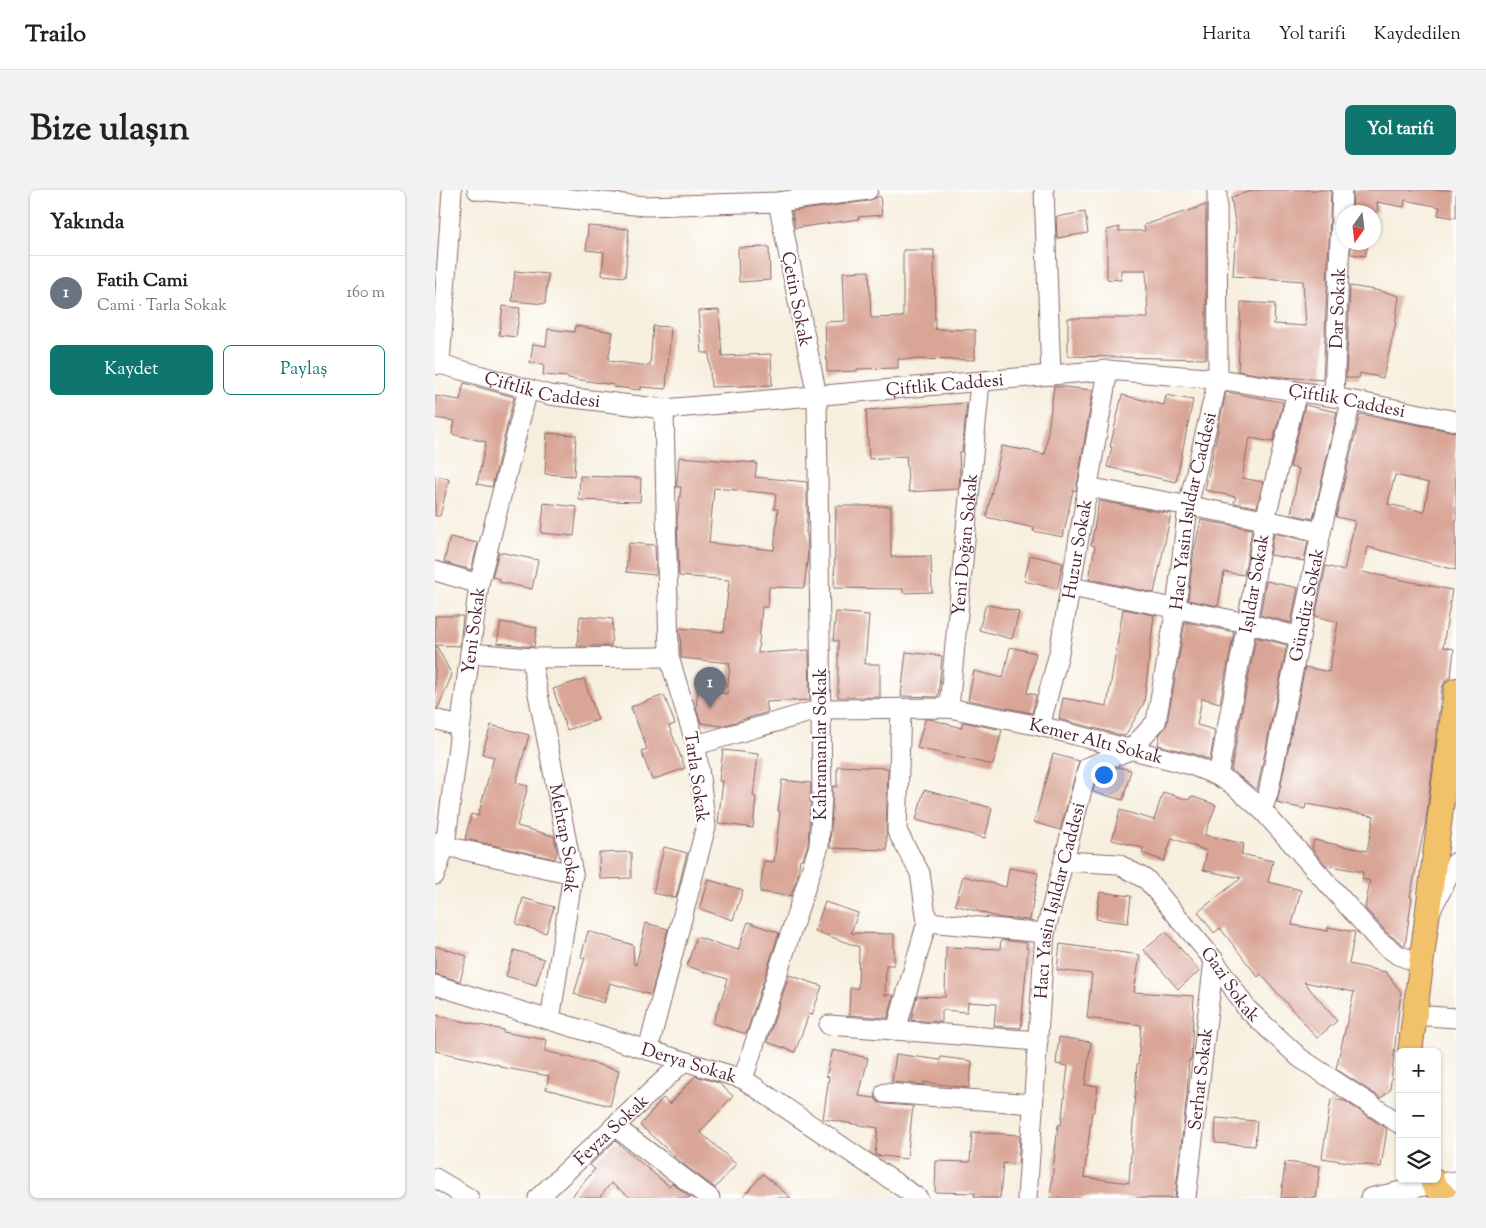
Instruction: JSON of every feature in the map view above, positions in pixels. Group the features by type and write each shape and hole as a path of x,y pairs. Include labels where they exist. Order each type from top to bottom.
{"main road":[{"path":"1410,1048 1456,690"}],"street":[{"path":"438,365 452,190"},
{"path":"477,190 645,206 778,202 868,190"},
{"path":"1044,190 1051,375"},
{"name":"Hacı Yasin Işıldar Caddesi","path":"1027,1198 1045,933 1088,767 1130,750 1155,722 1176,608 1188,506 1218,380 1217,190"},
{"name":"Dar Sokak","path":"1341,190 1343,399"},
{"name":"Çetin Sokak","path":"778,202 817,396"},
{"name":"Çiftlik Caddesi","path":"438,365 549,395 664,409 1109,370 1218,380 1343,399 1456,420"},
{"name":"Huzur Sokak","path":"1040,726 1059,653 1109,370"},
{"name":"Yeni Doğan Sokak","path":"949,708 980,382"},
{"name":"Yeni Sokak","path":"435,875 460,727 479,584 528,389"},
{"name":"Işıldar Sokak","path":"1218,776 1265,520 1297,392"},
{"name":"Kahramanlar Sokak","path":"743,1079 819,846 822,796 817,396"},
{"name":"Gündüz Sokak","path":"1262,810 1268,794 1321,532 1343,399"},
{"name":"Tarla Sokak","path":"648,1050 705,826 696,745 669,657 664,409"},
{"path":"1087,488 1321,532"},
{"path":"435,571 479,584"},
{"path":"1071,587 1247,623 1300,637"},
{"path":"470,653 531,658 669,657"},
{"name":"Mehtap Sokak","path":"531,658 573,874 550,1020"},
{"path":"896,1030 927,922 920,873 897,831 901,708"},
{"name":"Kemer Altı Sokak","path":"696,745 821,709 949,708 1040,726 1191,766 1218,776 1233,785 1262,810 1379,941 1398,955 1422,964"},
{"path":"435,719 460,727"},
{"path":"440,844 573,874"},
{"name":"Gazi Sokak","path":"1064,861 1118,864 1147,880 1214,960 1247,1009 1300,1058 1396,1121"},
{"path":"1427,917 1456,862"},
{"path":"927,922 1045,933"},
{"name":"Serhat Sokak","path":"1185,1198 1214,960"},
{"name":"Derya Sokak","path":"435,985 743,1079 918,1198"},
{"path":"1414,1015 1456,1018"},
{"path":"829,1024 1038,1041"},
{"name":"Feyza Sokak","path":"538,1198 684,1061"},
{"path":"885,1093 1033,1104"},
{"path":"614,1126 709,1198"},
{"path":"435,1178 469,1198"},
{"path":"1371,1198 1442,1186"}],"building":[{"path":"1255,190 1331,190 1323,380 1270,376 1238,371 1241,302 1275,304 1274,324 1306,326 1303,281 1233,276 1236,228 1231,197"},
{"path":"1353,190 1456,190 1456,218 1438,215 1440,207 1405,200 1404,207 1377,202 1377,205 1352,205"},
{"path":"880,196 882,215 858,217 859,219 795,228 792,211 869,201"},
{"path":"1206,205 1206,359 1068,356 1068,318 1148,318 1146,270 1121,270 1121,280 1107,279 1107,230 1119,227 1119,231 1145,231 1144,225"},
{"path":"1085,212 1088,233 1057,238 1056,217"},
{"path":"588,226 629,229 625,277 602,275 604,252 586,250"},
{"path":"769,247 770,280 739,282 738,248"},
{"path":"903,250 934,250 935,329 975,330 975,360 898,359 898,368 827,372 825,322 845,321 843,272 869,271 871,318 903,317"},
{"path":"1351,250 1367,250 1365,256 1351,254"},
{"path":"515,271 548,274 545,304 512,301"},
{"path":"1350,286 1399,296 1395,327 1383,378 1360,373 1359,378 1346,378"},
{"path":"503,306 520,308 516,337 499,335"},
{"path":"719,310 722,356 771,354 772,385 711,387 709,353 702,353 699,311"},
{"path":"575,326 613,332 608,361 650,366 653,326 671,327 666,389 641,387 641,390 614,387 614,385 568,377 543,375 544,364 530,363 533,344 546,346 548,329 574,332"},
{"path":"464,383 514,397 492,487 477,484 486,442 452,434 455,421 435,418 435,396 460,400"},
{"path":"1054,386 1093,390 1076,491 1073,490 1063,537 1033,531 1034,528 986,517 1002,446 1045,454"},
{"path":"1226,392 1283,402 1273,442 1250,438 1247,450 1242,478 1263,482 1257,507 1234,503 1236,497 1205,490"},
{"path":"1122,395 1164,405 1166,395 1193,400 1176,482 1107,467"},
{"path":"967,403 962,452 959,452 959,489 909,492 906,456 869,459 866,410"},
{"path":"1305,405 1337,412 1313,519 1291,514 1299,469 1290,467"},
{"path":"1360,414 1456,432 1456,570 1368,547 1362,572 1452,590 1443,647 1454,649 1451,677 1445,681 1442,688 1426,820 1410,897 1412,897 1405,946 1387,933 1365,908 1370,881 1362,879 1363,872 1326,865 1312,849 1314,840 1367,851 1374,816 1306,804 1305,809 1277,803 1305,667 1329,672 1338,622 1315,616 1326,566 1344,571 1355,521 1336,517","holes":["1395,475 1429,483 1424,512 1388,504"]},
{"path":"547,433 576,435 574,476 545,474"},
{"path":"679,457 757,463 755,477 807,482 806,533 808,553 804,588 769,587 768,607 762,607 758,653 809,650 810,700 766,702 768,712 722,726 701,723 696,708 698,689 727,694 730,663 681,658 680,628 724,632 729,580 679,576 677,520 681,487 677,487","holes":["714,488 776,494 774,509 778,509 774,550 709,543"]},
{"path":"435,476 449,479 440,516 435,516"},
{"path":"580,476 641,478 640,502 579,500"},
{"path":"1099,501 1171,514 1154,593 1089,579 1095,546 1091,545"},
{"path":"544,503 577,507 574,536 541,533"},
{"path":"836,506 891,506 891,557 931,556 932,592 903,593 903,589 834,588"},
{"path":"1201,520 1252,529 1244,575 1224,572 1218,606 1188,600 1193,556"},
{"path":"1274,533 1308,541 1304,561 1270,555"},
{"path":"450,537 478,543 471,570 444,562"},
{"path":"629,543 655,545 656,575 626,572"},
{"path":"499,552 538,560 532,589 499,582 500,579 492,577"},
{"path":"1030,555 1063,563 1057,589 1024,581"},
{"path":"1266,581 1298,588 1291,623 1260,615"},
{"path":"986,604 1019,612 1012,639 979,630"},
{"path":"1123,609 1154,615 1144,703 1125,736 1059,719 1063,698 1107,706"},
{"path":"836,612 869,615 865,664 880,664 880,697 838,697 838,641 833,641"},
{"path":"435,616 463,616 460,646 436,645 452,675 438,708 435,708"},
{"path":"580,616 613,619 611,646 577,646"},
{"path":"501,622 537,628 534,647 497,643"},
{"path":"1185,622 1234,632 1220,703 1202,698 1197,725 1215,730 1210,760 1158,745 1160,734 1167,724"},
{"path":"1256,637 1287,645 1257,790 1231,770"},
{"path":"1010,647 1036,653 1027,693 1036,695 1032,713 968,700 974,671 1003,678"},
{"path":"906,652 942,656 938,697 901,696"},
{"path":"584,679 598,720 567,730 553,689"},
{"path":"664,695 675,724 669,726 685,768 652,780 641,751 647,749 631,707"},
{"path":"925,719 961,728 963,722 1002,730 993,765 917,748"},
{"path":"491,725 529,735 516,783 528,786 517,826 554,836 557,852 555,859 465,839 471,814 478,816 494,757 482,754"},
{"path":"723,750 758,754 753,796 756,797 753,828 718,823 723,781 719,781"},
{"path":"1053,754 1079,761 1060,830 1034,822"},
{"path":"837,766 888,768 887,850 830,848 833,786 837,787"},
{"path":"1118,767 1131,770 1123,800 1093,792 1097,775"},
{"path":"782,780 811,783 808,844 803,859 800,859 798,875 791,896 760,892 764,861 774,862"},
{"path":"924,790 992,808 985,838 916,820"},
{"path":"1163,792 1189,800 1191,796 1216,805 1205,835 1244,844 1241,854 1273,861 1268,882 1301,890 1292,925 1328,931 1328,927 1355,932 1349,964 1386,972 1401,992 1390,1090 1381,1098 1336,1069 1354,992 1304,982 1337,1021 1317,1038 1261,974 1258,977 1220,928 1214,933 1198,912 1241,878 1203,870 1207,851 1172,838 1164,861 1142,853 1143,848 1112,840 1120,810 1154,820"},
{"path":"664,847 687,853 676,898 653,893"},
{"path":"631,852 631,878 600,879 599,853"},
{"path":"1009,868 1038,873 1030,920 1001,918 955,905 963,876 1006,887"},
{"path":"709,880 743,890 733,920 700,909"},
{"path":"1100,892 1131,896 1128,923 1096,919"},
{"path":"523,898 554,907 546,933 516,924"},
{"path":"825,902 858,913 851,933 894,934 894,965 886,965 885,995 894,995 888,1018 849,1015 850,988 858,988 859,947 815,931"},
{"path":"748,922 779,933 746,1034 713,1023 727,979 687,966 696,937 738,950"},
{"path":"646,923 668,929 651,995 610,983 604,1003 574,994 585,958 581,957 588,931 633,945 634,964 636,965"},
{"path":"1166,932 1200,971 1178,989 1144,950"},
{"path":"1001,940 1027,943 1021,1028 994,1026 996,1004 968,1002 967,1012 942,1010 942,1022 911,1020 917,996 945,997 946,947 1000,949"},
{"path":"1060,944 1140,955 1134,992 1194,996 1191,1060 1189,1060 1187,1095 1175,1198 1050,1198 1058,1125 1061,1125 1068,1066 1056,1064 1059,1037 1091,1042 1085,1085 1098,1086 1094,1112 1092,1112 1084,1177 1129,1183 1141,1025 1087,1018 1092,974 1057,970"},
{"path":"435,946 467,956 460,981 435,974"},
{"path":"514,950 544,959 536,985 506,976"},
{"path":"789,975 822,986 812,1015 809,1014 795,1052 767,1042"},
{"path":"435,1015 503,1030 503,1032 547,1040 545,1051 619,1070 610,1106 546,1089 549,1076 500,1067 500,1065 435,1051"},
{"path":"833,1050 868,1058 859,1096 875,1098 878,1102 884,1104 913,1106 907,1159 875,1155 878,1128 823,1119 829,1077 826,1076"},
{"path":"896,1054 940,1060 941,1057 972,1061 969,1088 924,1082 924,1085 892,1082"},
{"path":"695,1076 719,1083 733,1096 700,1132 736,1164 715,1188 682,1163 640,1125 663,1098 670,1104"},
{"path":"1331,1099 1345,1101 1387,1129 1381,1167 1322,1158"},
{"path":"1216,1118 1257,1121 1255,1146 1215,1143"},
{"path":"972,1132 1020,1135 1018,1164 1003,1163 1000,1198 974,1198 975,1193 935,1192 936,1161 970,1162"},
{"path":"615,1141 669,1186 672,1183 691,1198 631,1198 611,1183 599,1198 571,1198 595,1169 590,1165"},
{"path":"1285,1162 1320,1166 1316,1198 1281,1198"},
{"path":"763,1174 791,1198 742,1198"}],"place":[{"name":"Fatih Cami","path":"710,708"}]}
